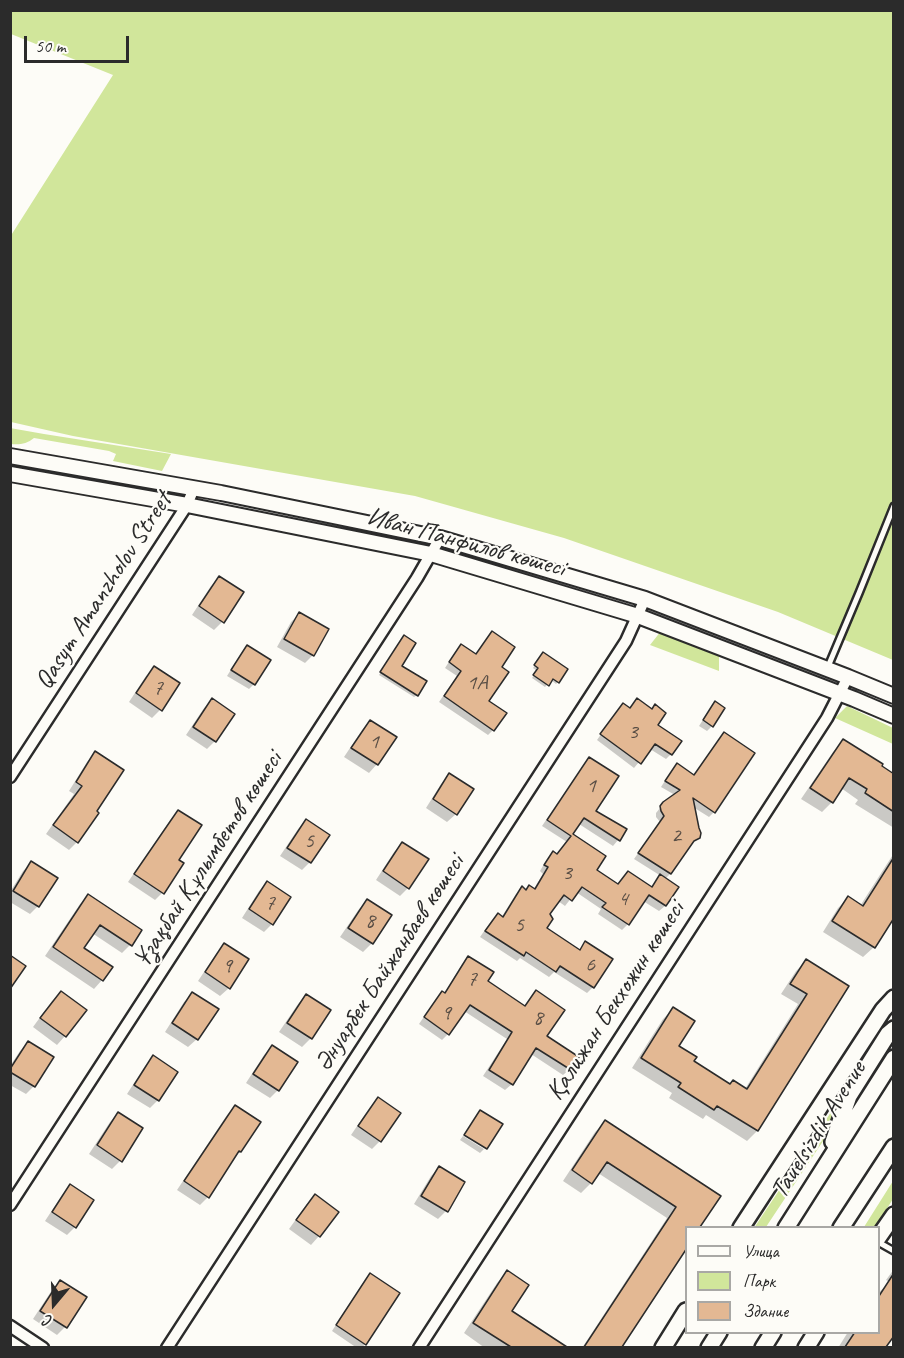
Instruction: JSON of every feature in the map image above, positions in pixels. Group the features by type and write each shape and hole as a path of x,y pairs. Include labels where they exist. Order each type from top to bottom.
{"main road":[{"path":"742,1226 864,1038 894,998"},
{"path":"825,1166 849,1096 888,1034 894,1029"},
{"name":"Tauelsizdik Avenue","path":"787,1226 894,1058"},
{"path":"842,1226 894,1147"},
{"path":"880,1238 894,1215"},
{"path":"663,1347 685,1314"},
{"path":"710,1347 718,1334"},
{"path":"763,1347 772,1334"},
{"path":"806,1347 815,1334"}],"street":[{"name":"Иван Панфилов көшесі","path":"10,456 194,488 440,538 645,599 894,696"},
{"name":"Иван Панфилов көшесі","path":"10,474 187,505 431,554 638,616 894,716"},
{"name":"Qasym Amanzholov Street","path":"10,777 187,505 194,488"},
{"name":"Ұзақбай Құлымбетов көшесі","path":"10,1205 411,588 440,538"},
{"name":"Әнуарбек Байжанбаев көшесі","path":"167,1347 620,651 645,599"},
{"name":"Қалижан Бекхожин көшесі","path":"419,1347 827,718 848,677"},
{"path":"10,1326 43,1347"}],"lane":[{"path":"827,669 894,506"},
{"path":"880,1241 894,1251"}],"green space":[{"path":"11,11 893,11 893,660 778,612 564,538 415,496 73,436 11,422 10,237 113,75 11,34"},
{"path":"10,428 171,454 162,471 113,461 116,454 109,451 34,438 23,444 11,444"},
{"path":"661,631 719,653 719,671 650,645"},
{"path":"847,706 893,728 893,744 835,718"},
{"path":"847,1088 833,1126 767,1226 755,1226"},
{"path":"893,1181 893,1199 876,1226 865,1226"}],"building":[{"path":"219,576 244,592 224,623 199,606"},
{"path":"299,612 329,629 314,656 284,639"},
{"path":"492,631 515,647 502,667 509,672 489,701 507,713 494,731 444,696 461,671 449,662 461,644 476,654"},
{"path":"404,635 416,643 402,666 427,681 418,696 380,672"},
{"path":"247,645 271,660 255,685 231,670"},
{"path":"543,652 568,669 559,683 553,679 549,686 533,675 538,668 534,665"},
{"path":"154,666 180,683 162,711 136,693"},
{"path":"212,698 235,714 216,742 193,727"},
{"path":"637,698 652,709 655,704 666,713 658,725 682,741 672,755 655,744 641,764 600,734 623,703 630,708"},
{"path":"715,701 725,708 713,727 703,720"},
{"path":"370,720 397,737 378,765 351,748"},
{"path":"724,732 755,753 715,813 693,798 701,833 700,838 694,841 671,874 638,853 664,816 660,806 680,790 665,781 677,763 694,775"},
{"path":"843,739 883,764 882,766 894,774 894,812 865,793 867,789 849,778 833,803 810,788"},
{"path":"95,751 124,770 78,843 53,825 82,786 76,782"},
{"path":"589,757 619,776 596,811 627,829 620,841 584,818 573,834 606,856 597,870 618,884 628,871 652,887 660,874 679,887 666,906 649,895 629,925 602,907 606,903 582,887 572,901 564,895 550,914 553,919 547,928 580,950 585,941 613,959 594,988 560,966 556,972 526,952 524,956 485,931 498,913 503,917 522,886 526,890 529,885 535,889 548,867 544,865 553,851 557,854 571,836 547,820"},
{"path":"449,773 474,789 457,815 433,799"},
{"path":"178,810 202,825 179,860 184,863 164,894 134,874"},
{"path":"306,819 330,835 311,863 287,848"},
{"path":"402,842 429,859 409,889 383,871"},
{"path":"894,857 894,918 875,948 832,921 848,896 863,906"},
{"path":"31,861 58,878 39,907 13,891"},
{"path":"267,881 291,897 273,925 249,909"},
{"path":"88,894 142,930 132,946 100,925 84,948 113,967 103,981 53,947"},
{"path":"367,899 392,915 373,944 348,928"},
{"path":"224,943 249,959 230,989 205,972"},
{"path":"10,955 26,966 10,989"},
{"path":"468,956 494,972 488,981 525,1006 536,990 565,1010 547,1036 579,1057 571,1070 536,1048 513,1085 489,1070 512,1032 470,1005 449,1035 424,1017 442,991 445,993"},
{"path":"806,959 849,986 758,1131 717,1106 714,1110 678,1087 681,1083 641,1058 673,1007 695,1021 679,1046 697,1057 694,1061 730,1084 733,1080 747,1089 807,994 790,984"},
{"path":"61,991 87,1010 66,1037 40,1018"},
{"path":"192,992 219,1009 198,1040 172,1023"},
{"path":"306,994 331,1010 312,1039 287,1023"},
{"path":"28,1041 54,1057 35,1087 10,1072"},
{"path":"272,1045 298,1062 279,1091 253,1074"},
{"path":"153,1055 178,1072 159,1101 134,1085"},
{"path":"378,1097 401,1113 381,1142 358,1126"},
{"path":"235,1105 261,1122 209,1198 184,1181"},
{"path":"480,1110 503,1124 487,1149 464,1135"},
{"path":"118,1112 143,1128 122,1162 97,1145"},
{"path":"605,1120 721,1196 701,1226 685,1226 685,1251 622,1347 584,1347 676,1207 607,1162 592,1184 572,1170"},
{"path":"439,1166 465,1182 448,1212 421,1196"},
{"path":"70,1184 94,1200 76,1228 52,1212"},
{"path":"315,1194 339,1212 320,1237 296,1220"},
{"path":"507,1270 529,1285 512,1311 567,1347 511,1347 473,1323"},
{"path":"370,1273 400,1293 366,1345 336,1325"},
{"path":"894,1273 894,1336 886,1347 845,1347 854,1334 880,1334 880,1294"},
{"path":"60,1280 87,1297 67,1328 40,1311"}]}
